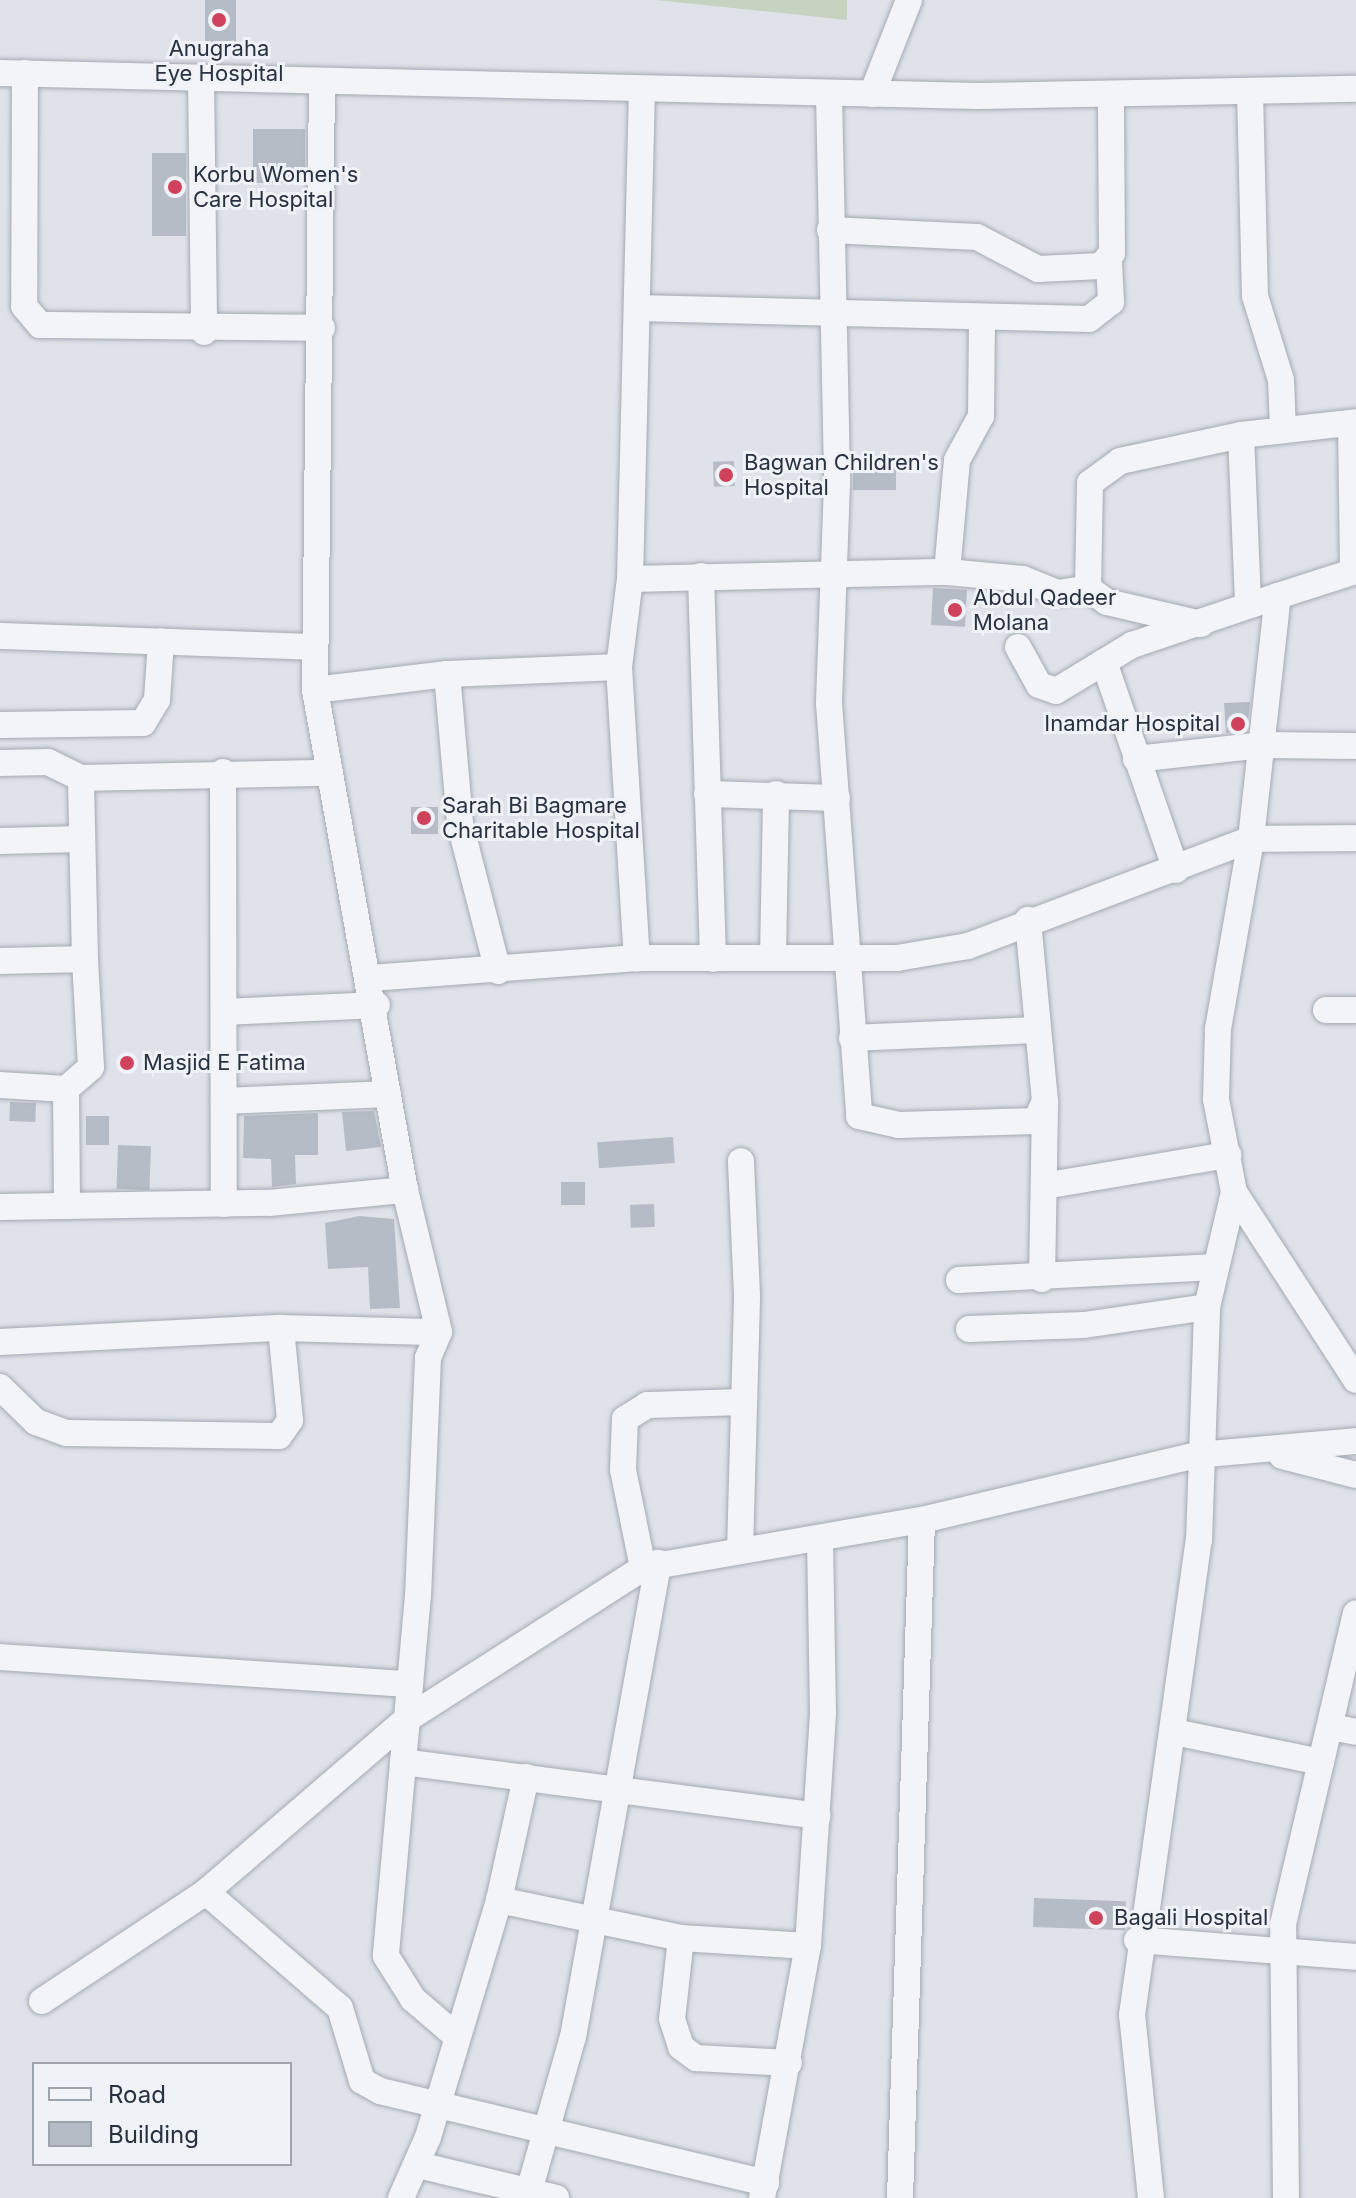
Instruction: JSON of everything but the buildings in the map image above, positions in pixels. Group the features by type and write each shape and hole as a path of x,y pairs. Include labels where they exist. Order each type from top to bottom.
{"street":[{"path":"872,94 909,0"},
{"path":"322,328 204,332 57,330 40,325 24,306 12,73 872,94 1111,94 1356,89"},
{"path":"201,77 204,332"},
{"path":"322,81 322,328 313,647 315,690 327,773 377,1005 388,1094 405,1190 439,1332 428,1358 410,1684 386,1956 413,1999 454,2034"},
{"path":"637,958 619,667 630,579 642,89"},
{"path":"1250,92 1255,296 1281,380 1283,429"},
{"path":"829,93 833,571 829,703 855,1101 859,1116 871,1122 1021,1125 1036,1121 1045,1101"},
{"path":"637,308 982,318 1103,315 1111,302 1111,94"},
{"path":"830,230 977,237 1038,269 1109,262"},
{"path":"947,572 957,460 981,416 982,318"},
{"path":"1018,647 1046,691 1069,686 1104,662 1248,603 1354,571 1354,422 1241,435 1104,468 1085,500 1088,588"},
{"path":"1241,435 1248,603"},
{"path":"630,579 833,571 947,572 1023,579 1058,593 1088,588 1107,602 1201,624"},
{"path":"701,576 713,959"},
{"path":"1151,2198 1132,2015 1137,1940 1174,1732 1199,1541 1197,1455 1207,1307 1234,1192 1216,1099 1218,1029 1251,839 1278,596"},
{"path":"0,636 313,647"},
{"path":"0,725 143,723 157,700 161,641"},
{"path":"1104,662 1176,870"},
{"path":"315,690 447,674 619,667"},
{"path":"447,674 460,824 498,971"},
{"path":"1136,759 1262,745 1356,746"},
{"path":"0,763 48,762 81,778 223,772 327,773"},
{"path":"223,772 224,1204"},
{"path":"0,1085 66,1089 91,1067 94,1051 85,959 81,778"},
{"path":"707,794 837,798"},
{"path":"773,956 776,794"},
{"path":"371,978 498,971 637,958 773,956 844,959 968,946 1028,920 1176,870 1251,839 1356,838"},
{"path":"0,841 82,839"},
{"path":"1028,920 1045,1101 1042,1279"},
{"path":"0,961 85,959"},
{"path":"224,1012 377,1005"},
{"path":"1326,1010 1356,1010"},
{"path":"852,1038 1036,1030"},
{"path":"66,1089 67,1206"},
{"path":"224,1101 388,1094"},
{"path":"1044,1186 1228,1155"},
{"path":"740,1550 744,1402 741,1161"},
{"path":"0,1207 224,1204 405,1190"},
{"path":"1234,1192 1356,1380"},
{"path":"959,1280 1042,1279 1216,1267"},
{"path":"969,1329 1084,1325 1207,1307"},
{"path":"0,1342 281,1328 439,1332"},
{"path":"0,1387 36,1422 67,1433 279,1436 290,1420 281,1328"},
{"path":"529,2191 552,2127 595,1919 619,1793 651,1566 623,1470 625,1419 647,1405 744,1402"},
{"path":"42,2001 206,1892 407,1719 651,1566 740,1550 820,1541 1197,1455 1270,1454 1356,1441"},
{"path":"1270,1454 1356,1475"},
{"path":"900,2198 922,1520"},
{"path":"206,1892 340,2008 362,2081 436,2102 552,2127 764,2190 808,1946 818,1816 820,1541"},
{"path":"1286,2198 1283,1954 1287,1899 1321,1762 1344,1730 1356,1613"},
{"path":"0,1657 410,1684"},
{"path":"1174,1732 1321,1762"},
{"path":"403,1762 526,1777 619,1793 818,1816"},
{"path":"401,2198 418,2165 454,2034 499,1900 526,1777"},
{"path":"499,1900 681,1938 808,1946"},
{"path":"681,1938 672,2019 681,2047 696,2058 789,2063"},
{"path":"1137,1940 1283,1954 1356,1957"},
{"path":"418,2165 556,2198"}],"green space":[{"path":"656,0 847,0 847,20"}],"place":[{"name":"Anugraha Eye Hospital","path":"219,20"},
{"name":"Korbu Women's Care Hospital","path":"175,187"},
{"name":"Bagwan Children's Hospital","path":"726,475"},
{"name":"Abdul Qadeer Molana","path":"955,610"},
{"name":"Inamdar Hospital","path":"1238,724"},
{"name":"Sarah Bi Bagmare Charitable Hospital","path":"424,818"},
{"name":"Masjid E Fatima","path":"127,1063"},
{"name":"Bagali Hospital","path":"1096,1918"}]}
